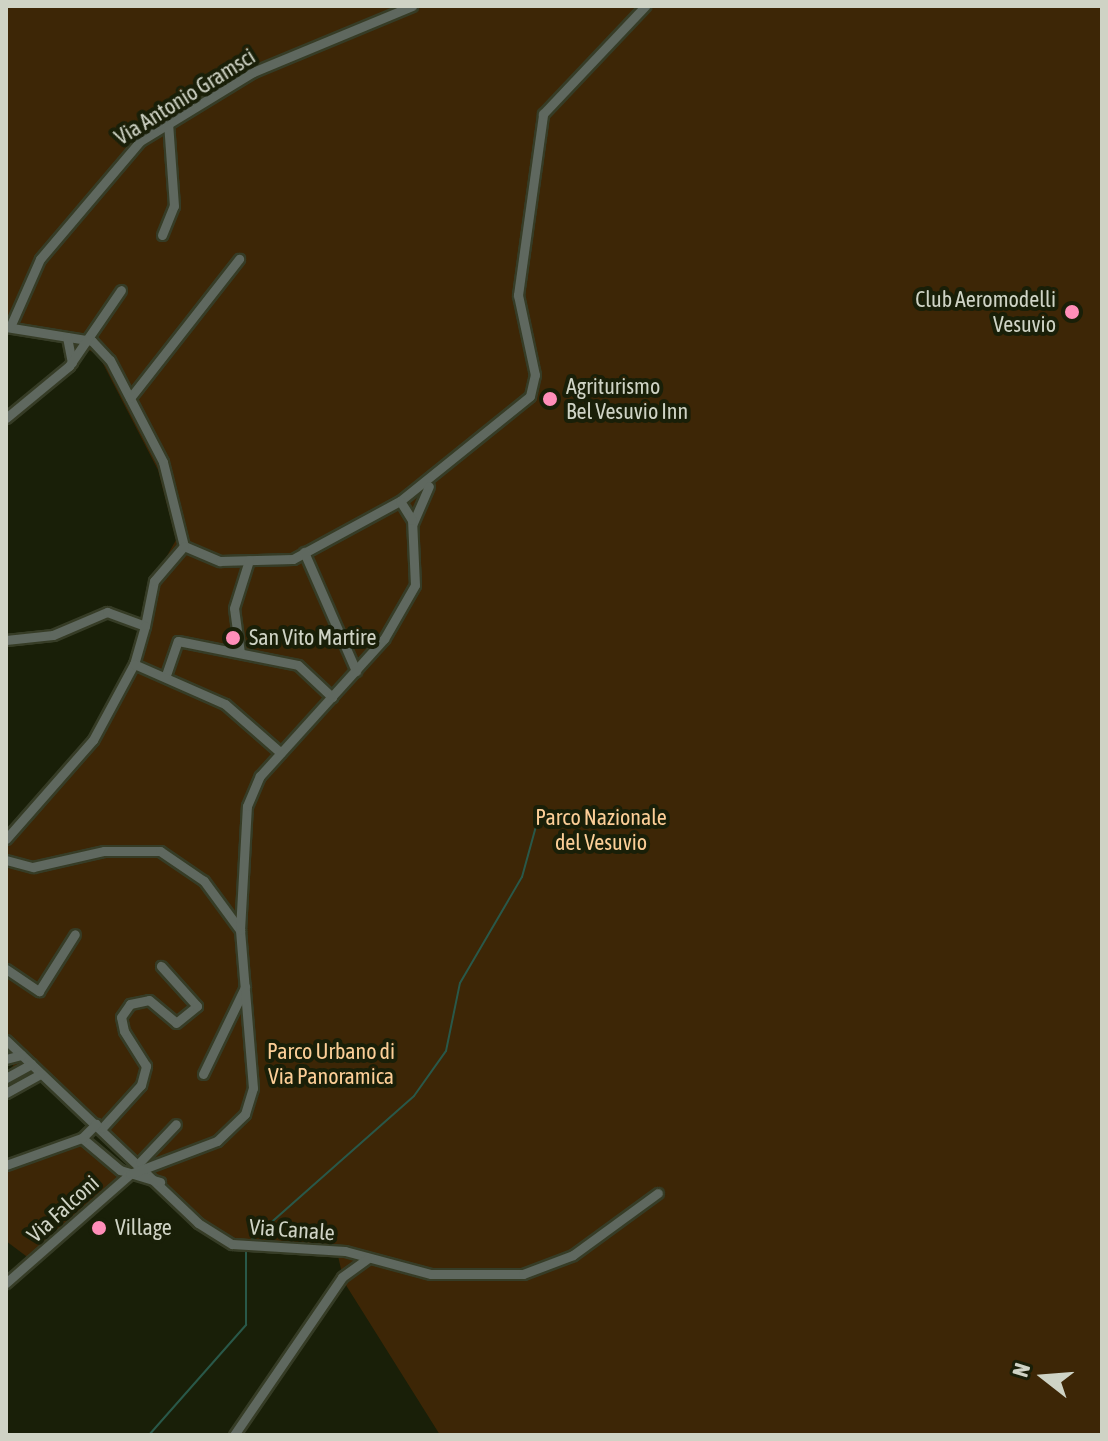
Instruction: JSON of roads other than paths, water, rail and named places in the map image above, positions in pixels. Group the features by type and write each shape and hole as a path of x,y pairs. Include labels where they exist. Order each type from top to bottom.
{"street":[{"name":"Via Antonio Gramsci","path":"8,327 40,259 103,176 168,123 253,72 412,6"},
{"path":"184,546 220,561 304,552 434,480 530,396 535,375 518,295 543,114 645,6"},
{"path":"162,235 174,206 168,123"},
{"path":"130,398 239,259"},
{"path":"6,418 72,363 92,341 121,290"},
{"path":"8,327 92,341 130,398 163,462 184,546"},
{"path":"67,337 72,363"},
{"path":"413,524 434,480"},
{"path":"400,501 413,524"},
{"name":"Via Falconi","path":"6,1283 142,1163 217,1141 245,1114 253,1075 240,930 247,806 281,753 356,671 415,585 413,524"},
{"path":"7,835 93,740 134,664 154,581 184,546"},
{"path":"304,552 356,671"},
{"path":"240,653 234,608 249,560"},
{"path":"6,640 53,635 100,611 145,626"},
{"path":"166,675 178,641 298,665 332,697"},
{"path":"134,664 166,675 225,704 281,753"},
{"path":"6,860 33,867 104,851 160,851 204,881 240,930"},
{"path":"6,969 39,991 75,934"},
{"path":"6,1165 82,1138 99,1126 141,1085 146,1066 124,1031 121,1017 130,1004 149,1000 176,1023 197,1006 161,966"},
{"path":"203,1074 245,987"},
{"name":"Via Canale","path":"6,1040 40,1074 142,1163 221,1240 345,1251 431,1274 550,1268 658,1193"},
{"path":"6,1059 21,1055"},
{"path":"6,1078 31,1064"},
{"path":"6,1093 40,1074"},
{"path":"142,1163 176,1124"},
{"path":"82,1138 112,1164 130,1174 160,1182"},
{"path":"99,1153 110,1152 114,1140"},
{"path":"112,1164 123,1148"},
{"path":"342,1277 345,1251"},
{"path":"234,1435 342,1277 367,1259"}],"waterway":[{"path":"249,1242 414,1096 446,1051 460,983 522,877 538,819"},
{"path":"149,1435 246,1325 246,1247"}],"place":[{"name":"Club Aeromodelli Vesuvio","path":"1072,312"},
{"name":"Agriturismo Bel Vesuvio Inn","path":"550,399"},
{"name":"San Vito Martire","path":"233,638"},
{"name":"Village","path":"99,1228"}],"park label":[{"name":"Parco Nazionale del Vesuvio","path":"601,830"},
{"name":"Parco Urbano di Via Panoramica","path":"331,1064"}]}
